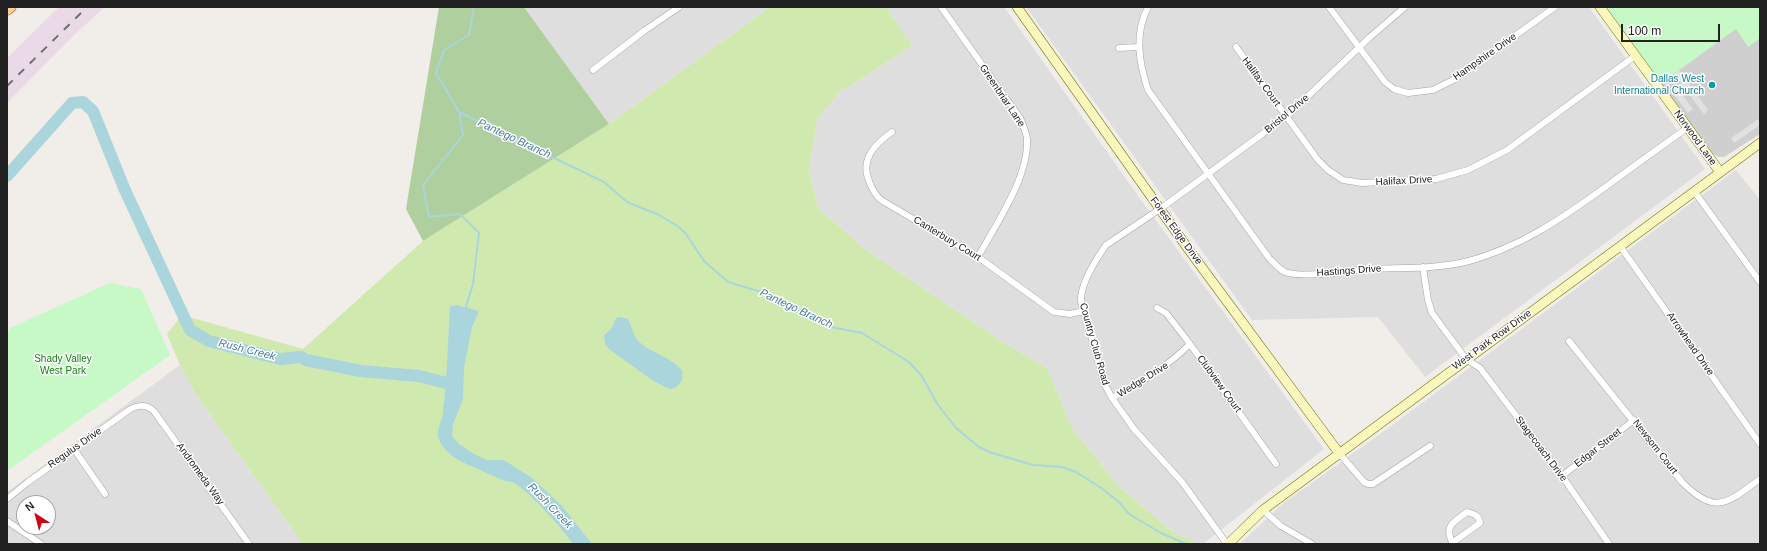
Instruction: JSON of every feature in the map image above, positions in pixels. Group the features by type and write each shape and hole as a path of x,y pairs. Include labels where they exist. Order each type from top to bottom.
{"main road":[{"path":"7,10 11,7"}],"street":[{"path":"593,70 644,31 679,7"},
{"name":"Greenbriar Lane","path":"941,7 1020,118 1027,139 1025,160 1020,178 978,257"},
{"name":"Forest Edge Drive","path":"1018,7 1160,209 1339,453"},
{"name":"Hastings Drive","path":"1148,7 1141,28 1139,47 1140,64 1148,90 1269,258 1286,272 1293,274 1423,267 1468,261 1508,248 1542,231 1687,128"},
{"name":"Hampshire Drive","path":"1329,7 1382,78 1394,89 1408,93 1433,90 1455,79 1555,7"},
{"name":"Bristol Drive","path":"1160,209 1287,116 1404,7"},
{"name":"Norwood Lane","path":"1600,7 1720,172"},
{"path":"1119,48 1139,47"},
{"name":"Halifax Court","path":"1236,47 1287,116"},
{"name":"Halifax Drive","path":"1287,116 1318,160 1328,170 1343,180 1362,183 1436,179 1468,170 1507,150 1635,56"},
{"name":"Canterbury Court","path":"892,132 873,148 868,157 866,167 867,175 877,196 881,200 978,257 1054,312 1070,314 1084,311"},
{"name":"West Park Row Drive","path":"1228,544 1263,510 1760,143"},
{"path":"1694,191 1760,282"},
{"name":"Country Club Road","path":"1160,209 1106,245 1082,291 1081,301 1106,385 1112,398 1134,429 1182,482 1228,544"},
{"name":"Arrowhead Drive","path":"1620,246 1760,444"},
{"name":"Stagecoach Drive","path":"1423,267 1428,300 1432,313 1466,359 1480,368 1562,476 1609,544"},
{"name":"Clubview Court","path":"1157,308 1166,313 1190,344 1276,464"},
{"name":"Newsom Court","path":"1569,341 1634,420 1682,482 1695,494 1712,503 1722,504 1731,500 1760,479"},
{"name":"Wedge Drive","path":"1112,398 1155,374 1174,360 1190,344"},
{"name":"Regulus Drive","path":"7,499 128,410 134,407 147,406"},
{"name":"Andromeda Way","path":"147,406 156,414 250,544"},
{"name":"Edgar Street","path":"1562,476 1634,420"},
{"path":"1339,453 1364,482 1373,484 1430,446"},
{"path":"74,449 105,494"},
{"path":"1263,510 1281,526 1312,544"},
{"path":"1467,512 1476,514 1480,519 1480,523 1453,543 1448,532 1453,524 1467,512"},
{"path":"7,521 41,544"}],"shaded area":[{"path":"59,7 105,7 74,35 7,103 7,58"},
{"path":"524,7 770,7 609,124"},
{"path":"886,7 1004,7 1146,207 1324,449 1203,544 1199,544 1173,532 1118,486 1072,428 1047,368 1004,343 866,250 818,208 809,171 817,119 840,92 912,46"},
{"path":"1026,7 1589,7 1705,169 1425,377 1378,317 1252,320"},
{"path":"1760,11 1760,134 1724,157 1718,157 1712,153 1661,83"},
{"path":"1679,70 1708,110 1704,114 1674,74"},
{"path":"1675,85 1693,109 1688,113 1670,89"},
{"path":"1760,118 1760,125 1734,143 1731,138"},
{"path":"1736,170 1760,200 1760,544 1240,544 1281,505 1387,429"},
{"path":"180,365 196,395 303,544 7,544 7,492"}],"green space":[{"path":"439,7 524,7 609,124 423,241 406,209"},
{"path":"770,7 886,7 912,46 840,92 817,119 809,171 818,208 866,250 1004,343 1047,368 1072,428 1118,486 1173,532 1199,544 303,544 196,395 180,365 167,334 182,315 303,349 423,241 609,124"},
{"path":"1606,7 1760,7 1760,38 1748,47 1736,29 1661,83"},
{"name":"Shady Valley West Park","path":"110,283 141,289 170,355 7,471 7,333 10,328"}],"water":[{"path":"457,305 479,311 472,327 464,368 463,399 453,424 452,436 459,444 474,454 487,460 504,460 532,478 562,506 592,544 573,544 545,510 520,487 513,482 502,480 462,462 445,450 441,444 438,434 443,413 450,306"},
{"path":"621,317 628,319 635,337 639,342 672,362 682,370 682,379 676,387 671,389 658,383 640,372 609,349 605,344 604,335 611,329 616,318"}],"waterway":[{"path":"465,310 473,284 479,233 460,214 429,217 423,185 463,135 459,112 436,73 444,50 469,35 474,7"},
{"name":"Rush Creek","path":"7,176 72,103 83,102 93,111 124,188 190,330 209,341 280,359 301,357 306,360 361,371 419,376 454,385 454,393"},
{"name":"Pantego Branch","path":"459,112 604,182 627,202 659,215 679,227 686,234 704,261 728,282 765,293 782,305 795,308 831,327 862,333 909,362 921,375 938,405 956,428 979,447 989,452 1033,465 1062,467 1076,472 1119,502 1129,514 1161,533 1186,544"}],"railway":[{"path":"7,86 87,7"}],"place":[{"name":"Dallas West International Church","path":"1712,85"}]}
